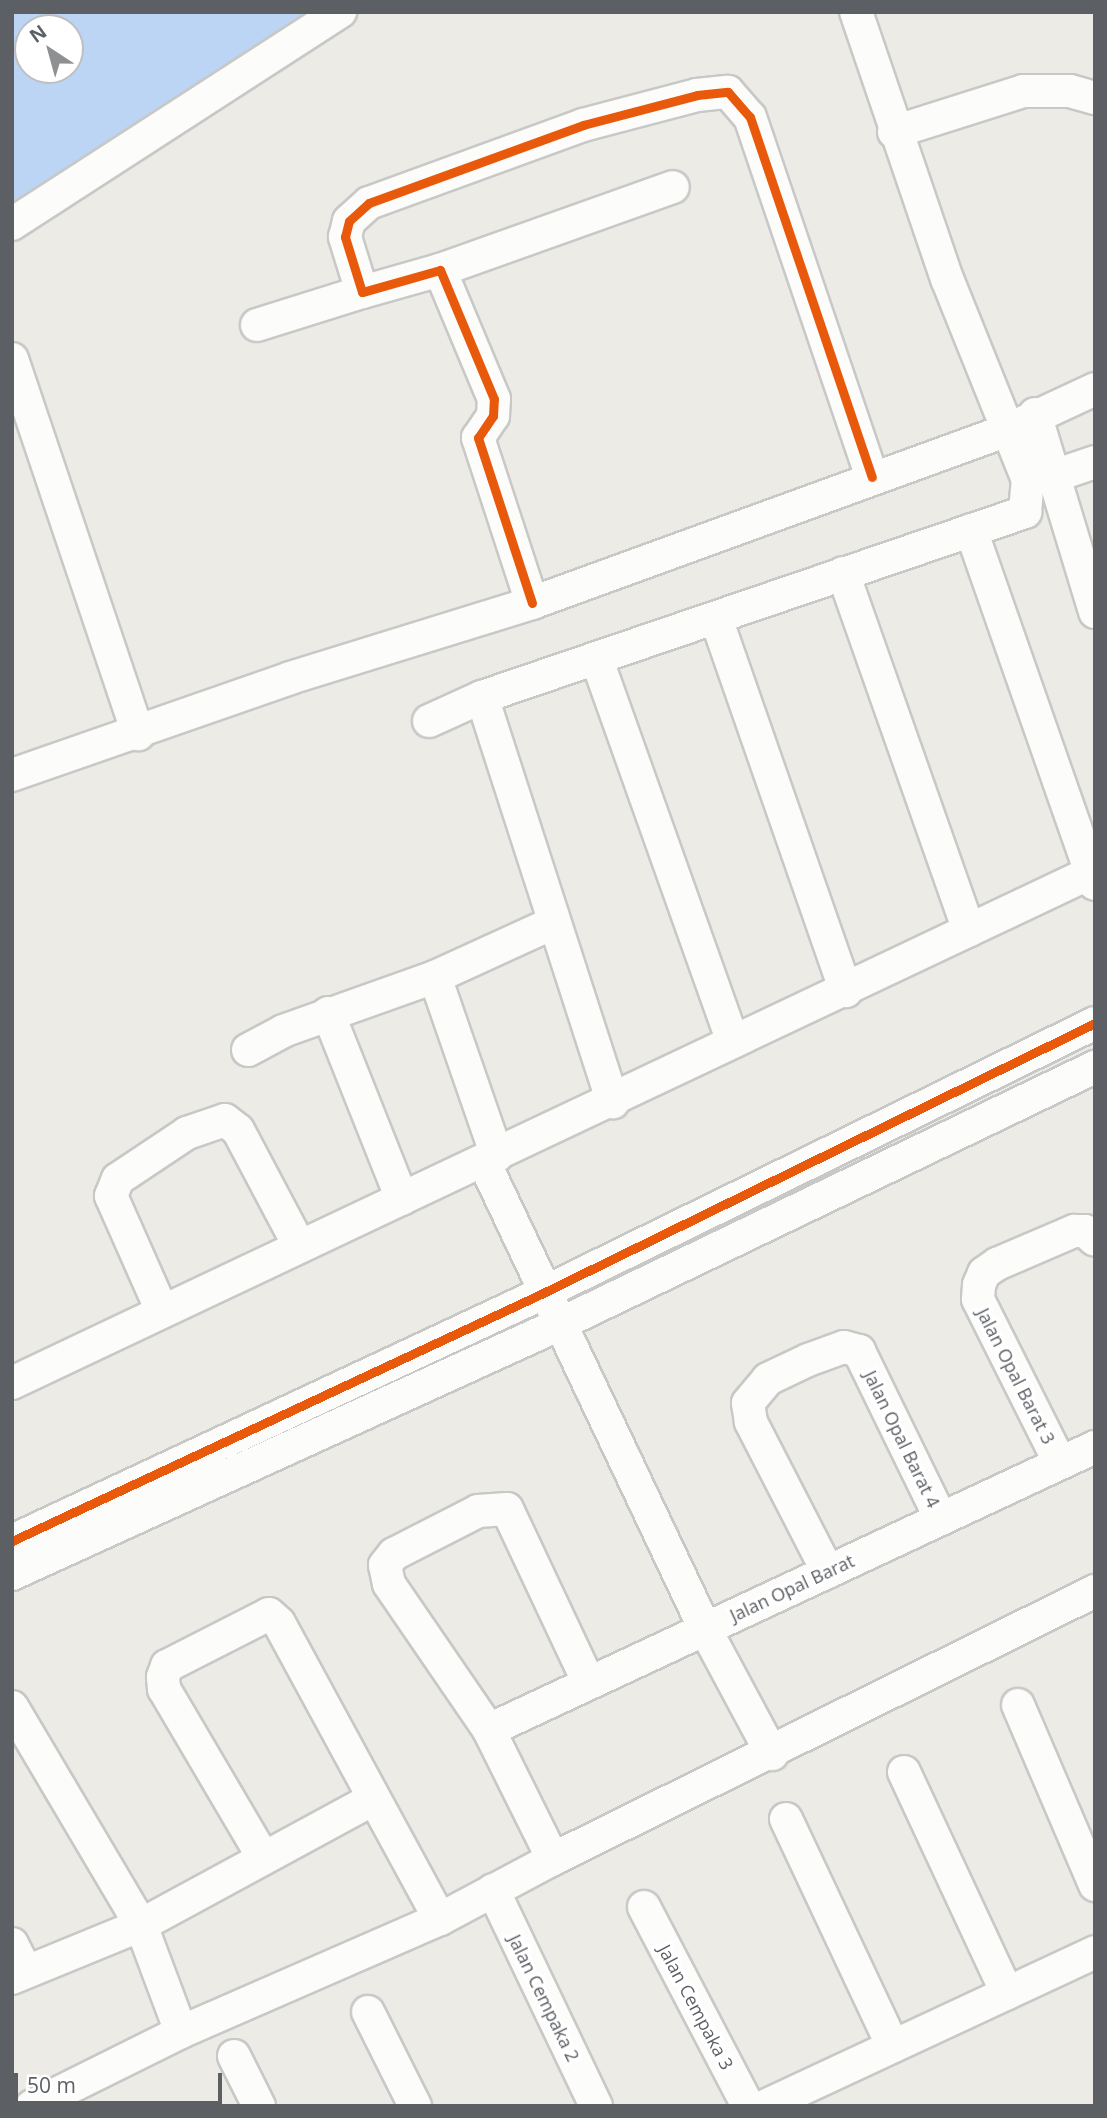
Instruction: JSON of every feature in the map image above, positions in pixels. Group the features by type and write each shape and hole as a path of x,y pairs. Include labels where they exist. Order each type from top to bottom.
{"street":[{"path":"12,224 340,12"},
{"path":"429,721 482,697 717,621 844,573 1026,512 1028,480 1005,431 894,132 856,12"},
{"path":"894,132 1023,91 1070,91 1095,98"},
{"path":"362,292 345,237 349,221 369,203 583,125 697,95 728,92 750,117 872,477"},
{"path":"257,325 440,270 673,187"},
{"path":"440,270 494,399 493,416 478,438 532,603"},
{"path":"12,359 138,734"},
{"path":"12,775 138,734 290,678 532,603 872,477 1005,431 1035,414 1095,389"},
{"path":"1035,414 1095,612"},
{"path":"1054,476 1095,462"},
{"path":"12,1383 299,1245 613,1102 969,930 1092,879 971,530"},
{"path":"844,573 969,930"},
{"path":"717,621 846,991"},
{"path":"597,660 733,1042"},
{"path":"482,697 613,1102"},
{"path":"248,1050 328,1013 435,977 553,923"},
{"path":"435,977 490,1159 543,1293 705,1629 772,1754"},
{"path":"328,1013 402,1199"},
{"path":"12,1541 543,1293 1095,1023"},
{"path":"12,1574 560,1324 1095,1067"},
{"path":"162,1311 111,1196 118,1179 187,1133 225,1121 238,1130 299,1245"},
{"name":"Jalan Opal Barat 3","path":"1060,1463 978,1300 979,1292 984,1273 997,1264 1074,1231 1090,1235"},
{"name":"Jalan Opal Barat 4","path":"828,1572 751,1422 748,1403 768,1379 836,1349 854,1347 942,1519"},
{"name":"Jalan Opal Barat","path":"489,1730 1095,1447"},
{"path":"553,1859 489,1730 389,1584 385,1565 394,1554 478,1511 498,1506 513,1517 589,1683"},
{"path":"32,2106 181,2032 440,1919 553,1859 772,1754 1095,1591"},
{"path":"263,1857 164,1689 163,1677 167,1666 256,1617 269,1614 279,1623 371,1800 440,1919"},
{"path":"1018,1705 1095,1885"},
{"path":"12,1707 141,1925 181,2032"},
{"path":"904,1772 1007,1993"},
{"path":"17,1965 141,1925 371,1800"},
{"path":"786,1819 893,2046"},
{"name":"Jalan Cempaka 2","path":"493,1890 596,2106"},
{"name":"Jalan Cempaka 3","path":"644,1907 748,2106"},
{"path":"765,2106 1095,1952"},
{"path":"368,2012 415,2106"},
{"path":"234,2056 259,2106"}],"water":[{"path":"12,12 335,12 12,222"}],"cycle path":[{"path":"532,603 478,438 493,416 494,399 440,270 362,292 345,237 349,221 369,203 583,125 697,95 728,92 750,117 872,477"},
{"path":"12,1541 543,1293 1095,1023"}]}
